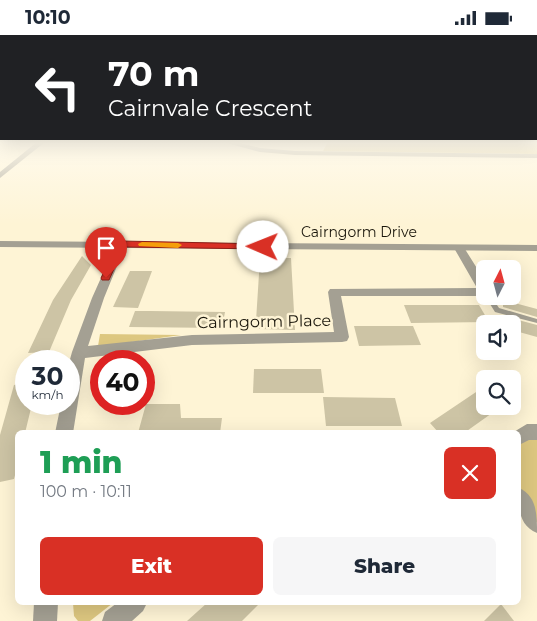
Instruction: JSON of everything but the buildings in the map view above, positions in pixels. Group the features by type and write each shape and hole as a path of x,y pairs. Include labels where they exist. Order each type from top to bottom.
{"street":[{"name":"Cairngorm Drive","path":"0,244 537,248"},
{"path":"80,350 98,294 121,244"},
{"name":"Cairngorm Place","path":"459,248 476,276"},
{"name":"Cairngorm Place","path":"80,353 192,340 342,337 334,292 476,291"},
{"path":"65,430 67,415"},
{"path":"521,436 527,432 537,432"},
{"path":"521,501 537,523"},
{"path":"45,621 46,605"},
{"path":"114,621 133,605"}],"lane":[{"path":"494,305 497,310 537,321"}],"shaded area":[{"path":"100,334 181,335 98,346"},
{"path":"527,432 537,432 537,523 521,501 521,436"},
{"path":"73,605 110,605 90,621 78,621 74,616"}],"slow traffic":[{"path":"142,244 178,245"}],"route":[{"path":"106,278 121,244 263,247"}]}
